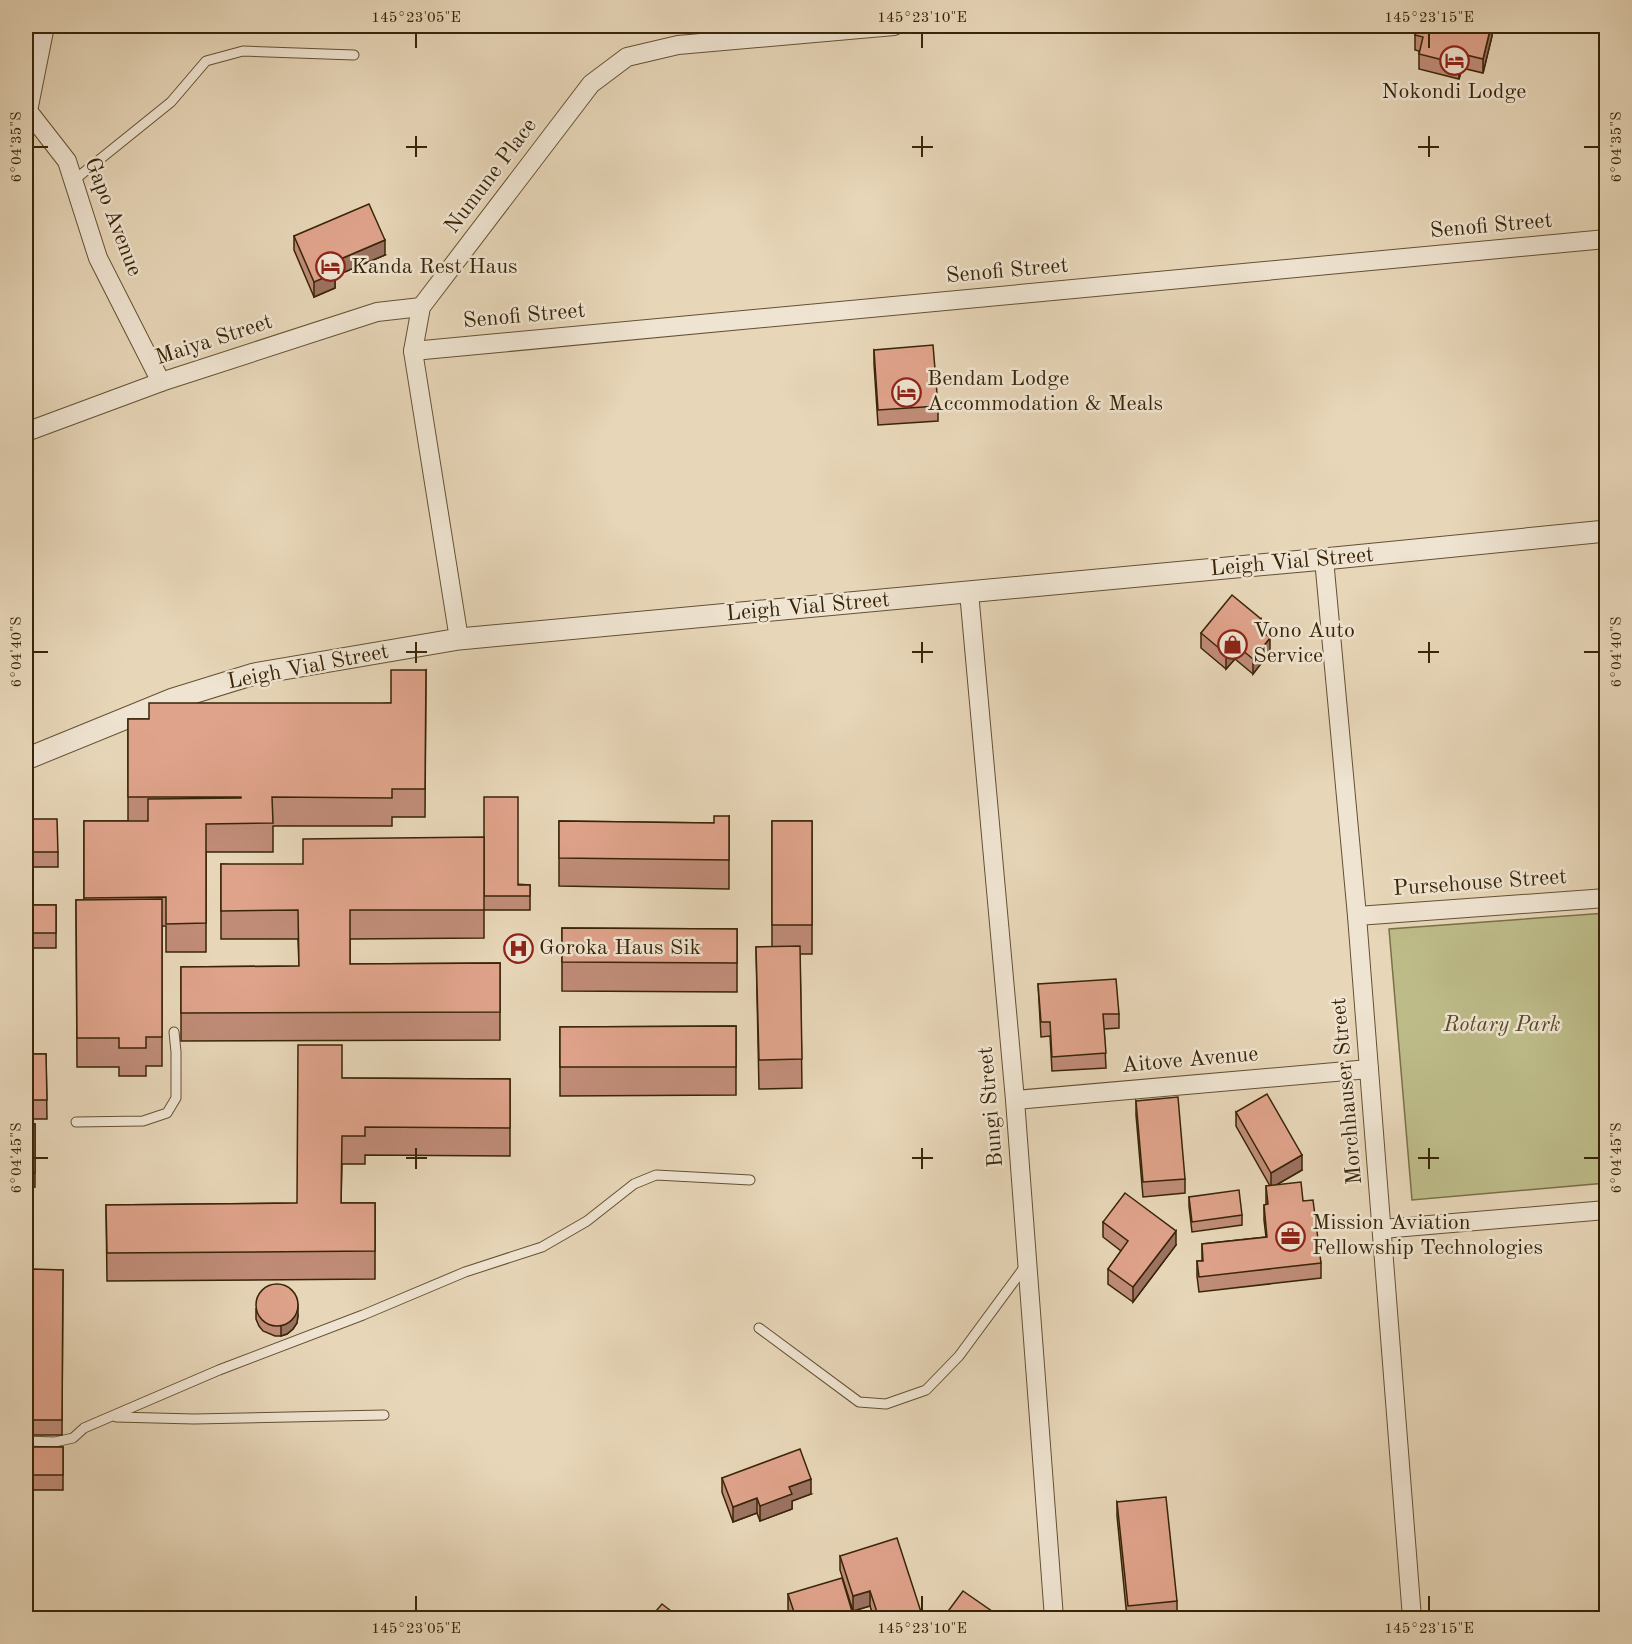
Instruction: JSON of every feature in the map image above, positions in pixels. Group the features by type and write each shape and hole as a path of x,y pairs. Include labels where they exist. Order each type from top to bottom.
{"street":[{"path":"27,111 45,26"},
{"name":"Numune Place","path":"459,639 413,351 421,307 591,84 627,57 678,45 894,26"},
{"name":"Gapo Avenue","path":"27,111 67,160 98,258 161,382"},
{"name":"Senofi Street","path":"413,351 1606,239"},
{"name":"Maiya Street","path":"26,432 161,382 377,312 421,307"},
{"name":"Leigh Vial Street","path":"26,759 172,699 254,674 459,639 1606,531"},
{"name":"Morchhauser Street","path":"1324,559 1357,916 1412,1618"},
{"name":"Bungi Street","path":"969,592 1015,1100 1054,1618"},
{"name":"Pursehouse Street","path":"1357,916 1606,898"},
{"name":"Aitove Avenue","path":"1015,1100 1369,1069"},
{"path":"1382,1229 1606,1210"}],"lane":[{"path":"73,181 171,102 206,61 243,51 354,55"},
{"path":"76,1122 143,1121 167,1113 176,1098 174,1032"},
{"path":"26,1441 55,1442 73,1438 84,1428 219,1370 363,1315 465,1272 542,1247 587,1221 634,1184 656,1175 750,1180"},
{"path":"759,1328 859,1402 886,1404 926,1390 958,1356 1027,1264"},
{"path":"111,1417 194,1419 384,1415"}],"green space":[{"name":"Rotary Park","path":"1606,913 1606,1183 1412,1200 1389,929"}],"building":[{"name":"Nokondi Lodge","path":"1417,26 1491,26 1483,59 1462,54 1459,64 1419,54 1423,37 1415,35"},
{"name":"Kanda Rest Haus","path":"369,204 385,240 331,263 335,273 314,282 294,236"},
{"name":"Bendam Lodge Accommodation & Meals","path":"933,345 938,406 878,410 874,350"},
{"path":"1232,595 1261,619 1256,626 1270,638 1253,659 1235,644 1226,654 1201,633"},
{"path":"391,670 426,670 425,789 392,789 392,798 272,797 273,823 206,824 206,923 166,924 166,897 84,898 84,821 148,821 148,799 241,798 128,797 128,719 149,719 149,703 391,703"},
{"path":"484,797 518,797 518,885 530,885 530,896 484,896"},
{"path":"714,816 729,816 729,860 559,858 559,821 714,823"},
{"path":"26,819 57,819 58,852 26,852"},
{"path":"772,821 812,821 812,925 772,925"},
{"path":"484,837 484,910 350,910 350,964 500,963 500,1012 181,1013 181,967 299,966 298,910 221,911 221,864 303,864 303,839"},
{"path":"162,899 162,1037 146,1037 146,1048 119,1048 119,1038 77,1038 76,900"},
{"path":"26,905 56,905 56,933 26,933"},
{"path":"562,928 737,929 737,963 562,962"},
{"path":"800,946 802,1059 759,1060 756,947"},
{"path":"1116,979 1119,1014 1103,1014 1106,1053 1052,1057 1050,1022 1041,1022 1038,984"},
{"path":"736,1026 736,1067 560,1067 560,1027"},
{"path":"298,1045 342,1045 342,1078 510,1079 510,1128 365,1127 365,1136 342,1136 341,1203 375,1203 375,1251 107,1253 106,1205 297,1203"},
{"path":"26,1054 46,1054 47,1100 26,1100"},
{"path":"1267,1094 1302,1155 1271,1173 1236,1112"},
{"path":"1178,1097 1185,1179 1143,1182 1136,1101"},
{"path":"26,1124 35,1124 35,1173 26,1173"},
{"name":"Mission Aviation Fellowship Technologies","path":"1301,1182 1303,1201 1313,1200 1321,1263 1199,1277 1197,1261 1203,1261 1202,1244 1267,1237 1264,1205 1268,1204 1266,1186"},
{"path":"1239,1190 1242,1215 1192,1222 1189,1197"},
{"path":"1125,1193 1176,1231 1133,1287 1108,1269 1128,1241 1103,1222"},
{"path":"33,1269 63,1270 62,1420 30,1420 30,1310 26,1310 26,1276 33,1276"},
{"path":"277,1284 292,1290 298,1305 292,1320 277,1326 262,1320 256,1305 262,1290"},
{"path":"26,1447 63,1447 63,1475 26,1475"},
{"path":"800,1449 811,1479 789,1487 792,1494 760,1506 757,1498 733,1507 722,1478"},
{"path":"1166,1497 1177,1601 1128,1606 1117,1502"},
{"path":"897,1538 923,1618 879,1618 870,1591 853,1596 840,1556"},
{"path":"842,1578 854,1618 796,1618 788,1594"},
{"path":"963,1591 996,1614 993,1618 953,1618 946,1614"},
{"path":"662,1604 680,1618 650,1618"},
{"path":"690,1613 697,1618 686,1618"}],"place":[{"name":"Nokondi Lodge","path":"1454,60"},
{"name":"Kanda Rest Haus","path":"330,267"},
{"name":"Bendam Lodge Accommodation & Meals","path":"906,392"},
{"name":"Vono Auto Service","path":"1232,644"},
{"name":"Goroka Haus Sik","path":"518,948"},
{"name":"Mission Aviation Fellowship Technologies","path":"1291,1236"}]}
